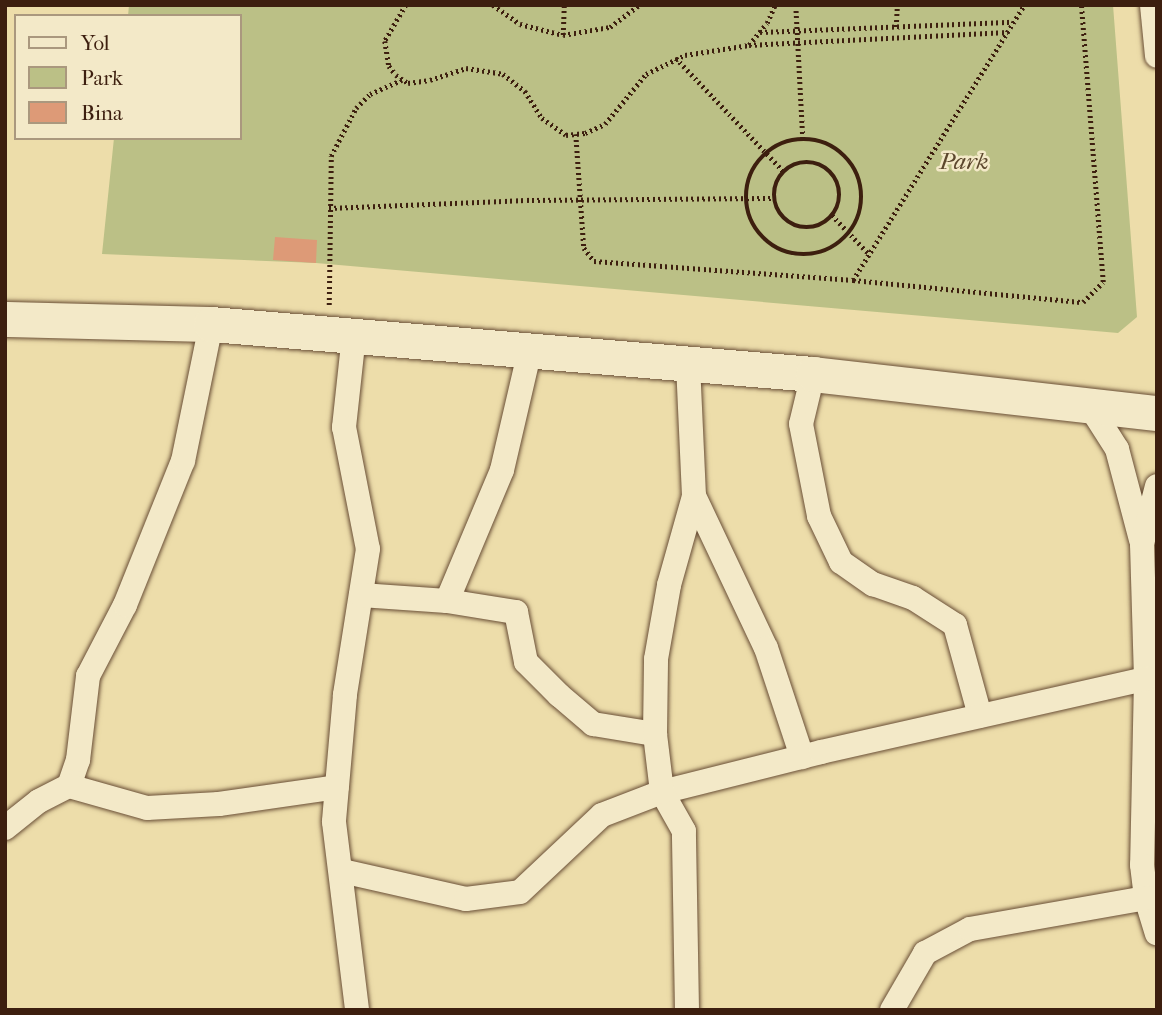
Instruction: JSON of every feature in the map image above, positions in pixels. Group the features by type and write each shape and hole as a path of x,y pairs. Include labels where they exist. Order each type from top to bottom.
{"street":[{"path":"1154,10 1157,56"},
{"path":"5,319 211,324 530,350 813,374 1157,413"},
{"path":"69,786 78,760 88,676 125,605 183,461 211,324"},
{"path":"342,335 344,427 368,549 345,695 334,822 358,1010"},
{"path":"447,601 502,470 530,350"},
{"path":"687,1010 684,831 662,792 655,734 656,659 669,585 694,496 688,363"},
{"path":"813,374 801,424 819,516 841,562 873,584 913,598 955,625 980,716"},
{"path":"1089,405 1117,449 1142,544 1146,678 1142,865 1146,898 1157,933"},
{"path":"1142,544 1157,486"},
{"path":"694,496 766,648 802,757"},
{"path":"361,594 447,601 516,612 526,662 559,695 593,724 655,734"},
{"path":"342,871 466,898 520,892 602,814 662,792 1146,678"},
{"path":"5,828 40,801 69,786 147,808 219,804 337,787"},
{"path":"892,1010 925,953 970,929 1146,898"}],"path":[{"path":"402,80 389,66 385,41 406,5"},
{"path":"563,34 564,5"},
{"path":"749,45 760,32 775,5"},
{"path":"796,5 803,138"},
{"path":"897,5 897,27"},
{"path":"853,280 1024,5"},
{"path":"576,134 584,248 587,256 594,261 853,280 1083,302 1103,282 1081,5"},
{"path":"496,6 520,24 563,34 610,27 636,6"},
{"path":"760,32 1014,22"},
{"path":"342,335 329,208 331,156 347,121 370,94 402,80 422,81 466,68 503,74 525,91 551,127 566,135 605,124 636,83 656,67 676,58 749,45 1008,32"},
{"path":"676,58 784,172"},
{"path":"803,138 835,147 858,173 862,207 849,233 837,245 816,254 783,251 756,230 745,198 749,175 766,153 780,143 803,138"},
{"path":"800,163 824,167 838,186 839,198 832,215 819,226 795,226 777,210 775,186 784,172 800,163"},
{"path":"329,208 581,200 774,198"},
{"path":"832,215 868,253"}],"green space":[{"name":"Park","path":"129,5 1113,5 1137,317 1118,333 316,263 102,254 114,140 242,140 242,14 128,14"}],"building":[{"path":"275,237 317,240 316,263 273,260"}]}
